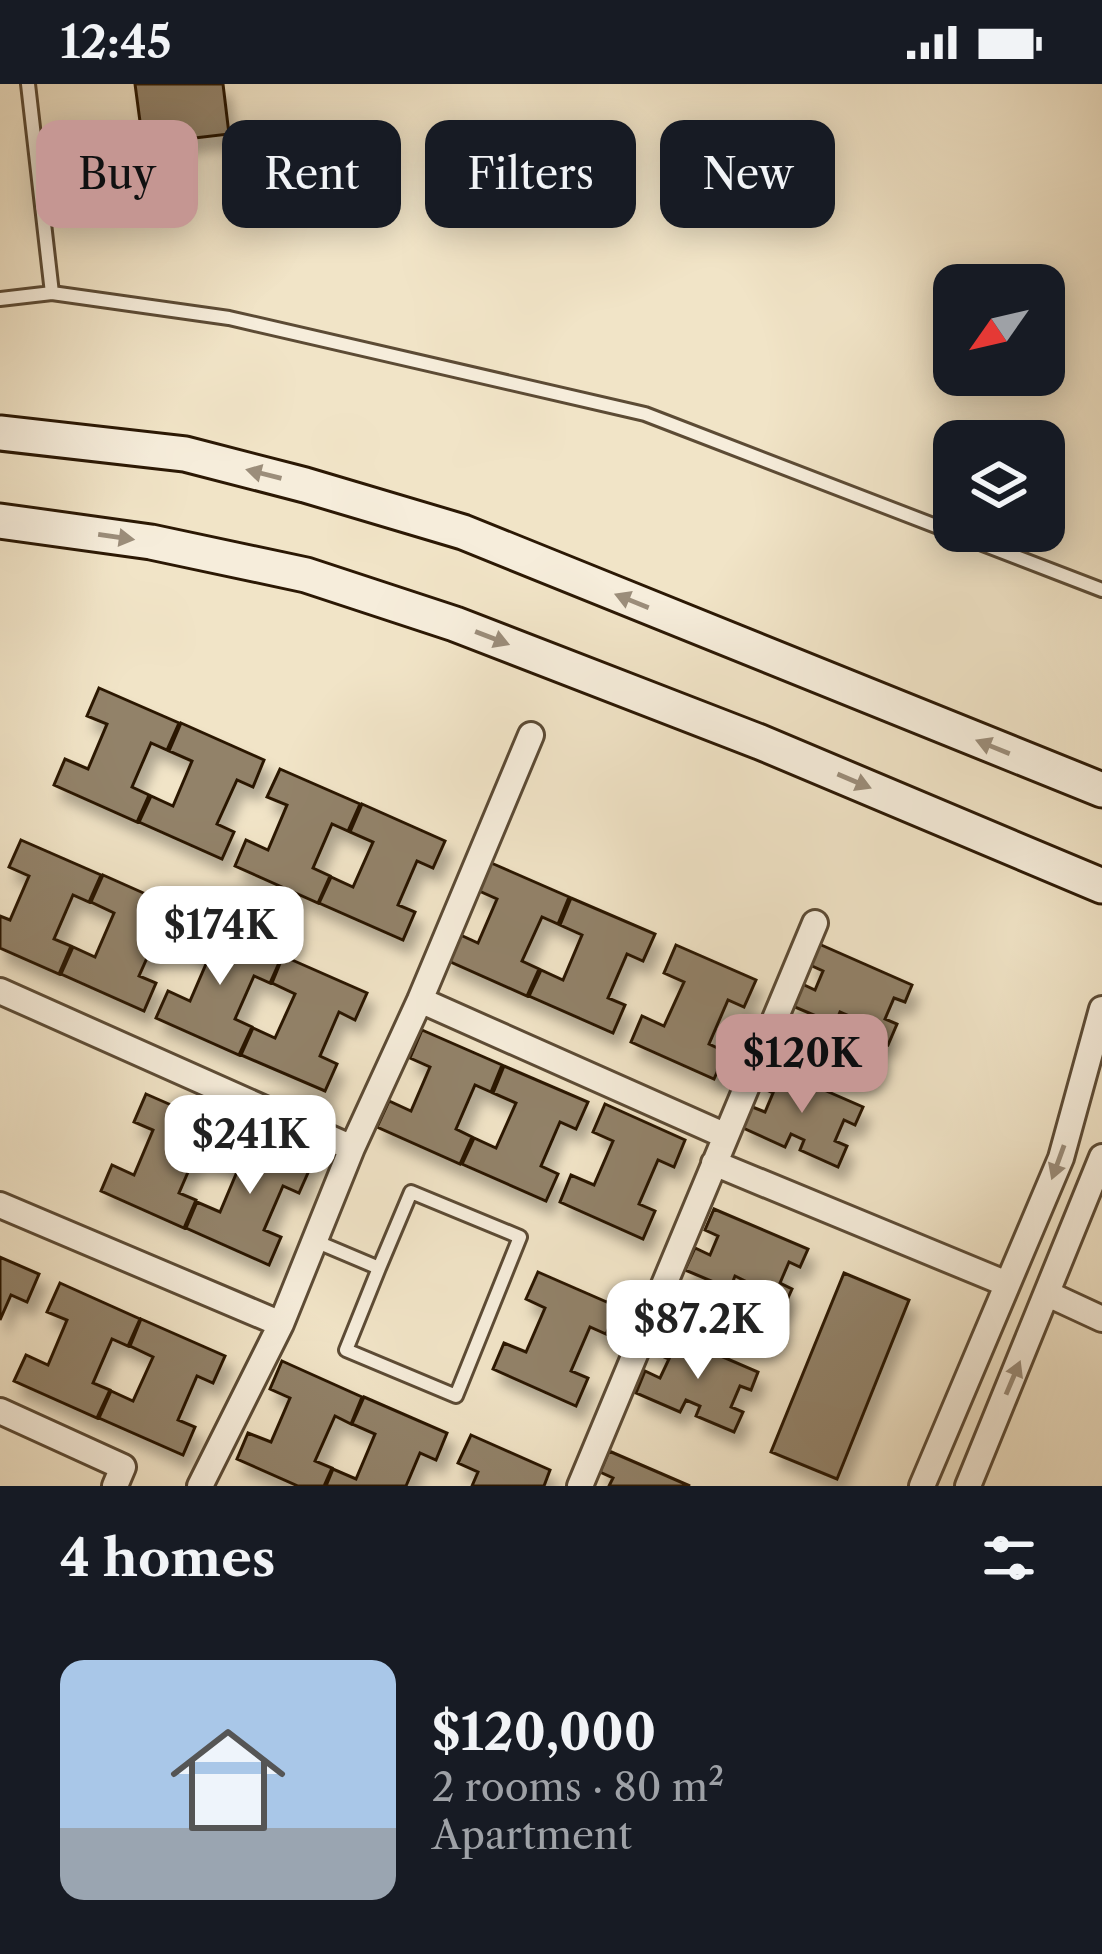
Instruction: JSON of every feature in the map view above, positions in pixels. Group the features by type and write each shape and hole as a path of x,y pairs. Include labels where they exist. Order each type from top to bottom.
{"street":[{"path":"0,433 185,454 463,532 1102,790"},
{"path":"0,521 151,542 305,575 455,624 760,742 1102,886"},
{"path":"200,1486 281,1324 531,735"},
{"path":"580,1486 814,923"},
{"path":"0,992 352,1148"},
{"path":"420,1000 726,1136"},
{"path":"922,1486 1061,1158 1102,1009"},
{"path":"968,1486 1102,1157"},
{"path":"714,1163 1007,1284"},
{"path":"0,1205 281,1324"},
{"path":"1048,1294 1102,1319"},
{"path":"0,1412 123,1467 115,1486"}],"lane":[{"path":"28,84 52,293"},
{"path":"0,299 52,293 229,318 645,414 1102,590"},
{"path":"411,1192 520,1237 455,1396 346,1351 379,1268 411,1192"},
{"path":"314,1241 379,1268"}],"building":[{"path":"135,84 223,84 227,120 222,120 222,135 198,138 198,120 140,120"},
{"path":"99,688 179,723 167,750 151,743 132,787 149,795 137,822 54,785 65,759 88,769 107,724 87,716"},
{"path":"181,723 264,760 253,787 237,780 217,824 234,832 222,859 139,822 151,796 173,806 192,761 169,751"},
{"path":"280,769 360,804 348,831 332,824 313,868 330,876 318,903 235,866 246,840 268,850 287,805 267,797"},
{"path":"362,804 445,841 433,868 417,861 398,905 415,912 403,940 319,903 331,877 353,887 373,842 350,832"},
{"path":"21,840 101,875 89,902 73,895 54,939 71,946 59,974 0,948 0,916 10,920 29,876 9,867"},
{"path":"489,862 569,897 558,924 542,917 522,961 539,969 527,996 444,959 456,933 478,943 497,899 477,890"},
{"path":"103,875 186,912 175,939 159,931 139,976 156,983 144,1011 61,974 73,947 95,957 114,913 91,902"},
{"path":"571,898 655,934 643,961 627,954 608,998 625,1005 613,1033 529,996 541,970 563,980 582,935 560,925"},
{"path":"202,920 282,956 270,983 254,976 235,1019 252,1027 239,1055 156,1018 168,991 190,1001 209,957 189,948"},
{"path":"819,944 912,985 905,1002 894,998 885,1019 897,1024 888,1045 850,1028 854,1018 840,1012 835,1024 790,1005 800,983 815,990 823,971 810,965"},
{"path":"676,945 756,980 744,1007 728,1000 709,1044 726,1052 714,1079 631,1042 642,1016 664,1026 684,982 664,973"},
{"path":"283,956 367,993 355,1020 339,1012 320,1056 337,1064 325,1091 241,1055 253,1028 275,1038 295,994 272,983"},
{"path":"422,1030 502,1065 491,1092 475,1085 456,1129 472,1137 460,1164 377,1127 389,1101 411,1111 430,1067 410,1058"},
{"path":"504,1066 588,1102 576,1129 560,1122 541,1166 558,1174 546,1201 462,1164 474,1138 496,1148 516,1103 493,1093"},
{"path":"769,1066 863,1107 855,1125 844,1120 835,1141 847,1146 838,1167 800,1150 804,1140 791,1134 785,1147 741,1127 750,1106 765,1112 773,1093 760,1087"},
{"path":"146,1094 226,1129 214,1156 198,1149 179,1193 196,1200 184,1228 101,1191 112,1165 134,1175 153,1130 134,1122"},
{"path":"605,1104 685,1140 674,1167 658,1160 639,1204 655,1211 643,1239 560,1202 571,1175 594,1185 613,1141 593,1132"},
{"path":"228,1129 311,1166 299,1193 283,1186 264,1230 281,1237 269,1265 186,1228 197,1202 220,1212 239,1167 216,1156"},
{"path":"714,1209 808,1249 800,1267 789,1262 780,1283 792,1289 783,1309 745,1293 749,1283 735,1276 730,1289 685,1270 695,1248 710,1255 718,1236 705,1230"},
{"path":"0,1257 39,1274 27,1302 11,1295 0,1320"},
{"path":"538,1272 618,1307 606,1334 590,1327 571,1371 588,1378 576,1406 493,1369 504,1343 526,1352 545,1308 526,1299"},
{"path":"844,1273 909,1300 837,1479 771,1452"},
{"path":"60,1283 140,1319 128,1346 112,1339 93,1383 110,1390 97,1418 14,1381 26,1355 48,1365 67,1320 47,1312"},
{"path":"141,1319 225,1356 213,1383 197,1376 178,1420 195,1427 183,1455 99,1418 111,1391 133,1401 153,1357 130,1346"},
{"path":"665,1332 758,1372 751,1390 740,1386 731,1407 743,1412 734,1432 696,1416 700,1406 686,1400 680,1412 636,1393 645,1371 660,1378 669,1359 655,1353"},
{"path":"282,1361 362,1397 351,1424 335,1416 315,1461 332,1468 324,1486 298,1486 237,1459 248,1433 271,1442 290,1398 270,1389"},
{"path":"364,1397 447,1433 436,1460 420,1453 406,1486 326,1486 333,1469 356,1479 375,1434 352,1424"},
{"path":"471,1435 550,1470 544,1486 472,1486 478,1472 458,1463"},
{"path":"609,1451 690,1486 609,1486 613,1478 600,1472"}]}
